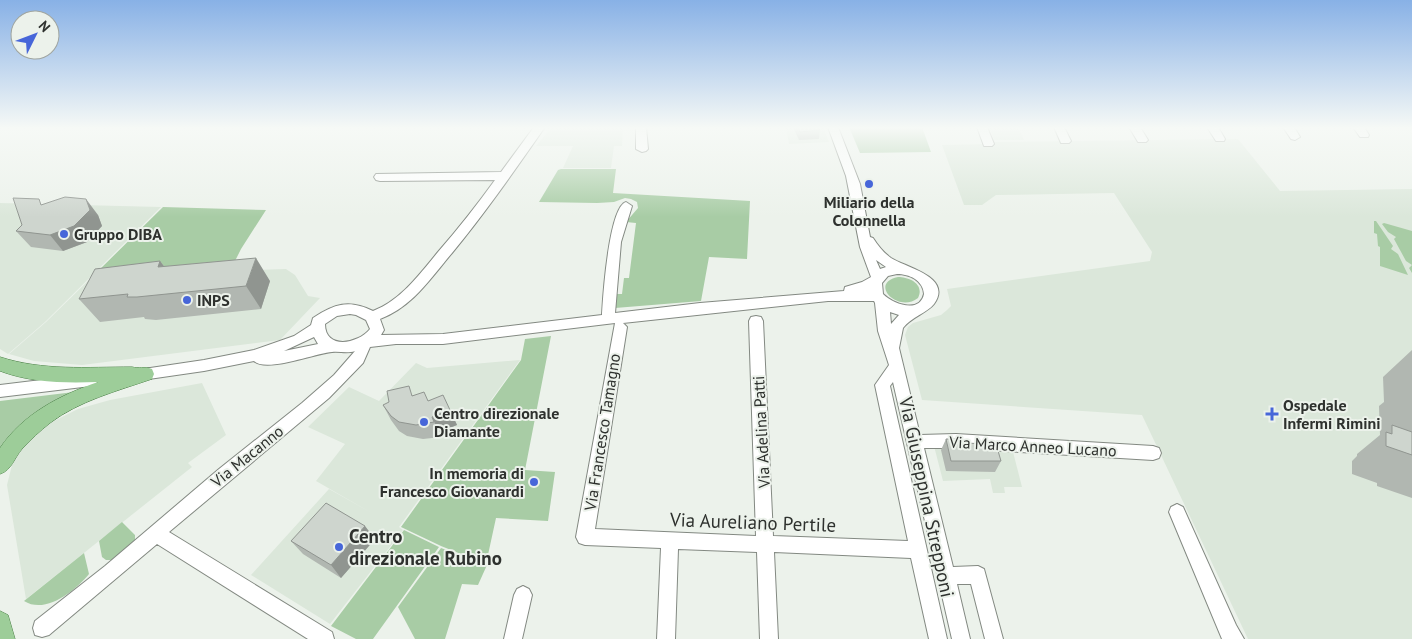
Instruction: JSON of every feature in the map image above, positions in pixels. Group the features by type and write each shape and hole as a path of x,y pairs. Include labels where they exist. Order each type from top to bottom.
{"main road":[{"path":"0,364 46,373 145,374"},
{"path":"0,465 26,429 51,411 76,397 145,374"},
{"path":"0,623 3,639"}],"street":[{"name":"Via Macanno","path":"42,628 340,378 361,356 371,333 399,310 405,299 456,240 517,157"},
{"path":"845,157 852,175 865,244 877,279 875,291 888,306 903,310 918,309"},
{"path":"380,177 503,176"},
{"name":"Via Francesco Tamagno","path":"585,537 614,323 616,242 626,206"},
{"path":"864,233 874,250 882,258 921,277 930,288 931,296 929,302 903,317 897,324 894,331 895,360"},
{"path":"828,296 835,292 855,290 894,270 908,271"},
{"path":"0,391 145,374 224,362 295,356 337,347 371,333 396,339 443,338 614,323 828,296 880,299"},
{"path":"880,299 885,331 895,360 961,639"},
{"path":"224,362 286,346 316,329 318,322 322,318 334,311 359,310 371,333"},
{"name":"Via Adelina Patti","path":"756,321 769,639"},
{"path":"316,329 320,336 337,347 345,363 340,378"},
{"name":"Via Giuseppina Strepponi","path":"895,360 882,385 938,639"},
{"name":"Via Marco Anneo Lucano","path":"914,442 956,441 1153,453"},
{"path":"1177,512 1229,632 1234,639"},
{"path":"155,533 325,639"},
{"name":"Via Aureliano Pertile","path":"585,537 918,550"},
{"path":"666,639 670,540"},
{"path":"946,576 978,575 994,639"},
{"path":"513,639 523,595"}],"shaded area":[{"path":"568,157 613,157 611,168 563,168"},
{"name":"Ospedale Infermi Rimini","path":"946,157 1252,157 1280,191 1412,189 1412,639 1248,639 1142,415 922,400 905,335 908,327 913,323 941,315 951,306 947,289 1150,261 1152,252 1114,193 996,195 982,205 964,205"},
{"path":"0,203 161,207 45,322 8,354 0,349"},
{"path":"286,269 295,275 308,296 320,298 280,340 82,365 34,361 9,354 46,322 94,275"},
{"path":"520,360 399,527 403,530 330,624 251,575 329,489 370,512 316,481 345,444 308,427 349,387 379,401 416,363 427,368"},
{"path":"202,383 226,435 188,463 192,467 26,599 7,485 12,465 23,446 46,425 78,409 110,400"},
{"path":"934,446 1012,448 1022,487 1004,487 1005,493 993,493 990,479 943,481"}],"green space":[{"path":"616,169 613,193 750,201 747,259 709,257 701,301 615,308 617,294 622,294 624,278 629,278 636,223 626,222 638,208 637,202 625,198 614,202 597,203 539,202 558,170"},
{"path":"163,207 266,210 241,249 229,273 94,275"},
{"path":"1374,221 1376,221 1393,246 1391,249 1398,254 1408,275 1380,266 1380,247 1378,246 1377,234 1374,233"},
{"path":"1382,224 1412,231 1412,265 1406,261 1394,239 1396,237 1388,232"},
{"path":"898,277 907,278 918,285 920,293 918,298 910,302 902,302 889,296 886,285 889,280"},
{"path":"551,336 525,470 555,472 548,521 496,518 486,564 401,527 521,360 525,339"},
{"path":"74,392 0,452 0,401"},
{"path":"122,522 135,535 135,540 113,560 106,560 102,557 99,541"},
{"path":"404,530 439,547 373,639 356,639 331,626"},
{"path":"441,548 487,565 478,585 462,584 445,639 415,639 398,607"},
{"path":"84,553 89,574 69,593 51,603 42,605 33,605 24,601"}],"building":[{"path":"65,197 86,199 90,210 74,226 50,235 16,231 22,225 13,198 39,199 41,205"},
{"path":"256,258 246,286 137,297 127,297 128,294 79,299 95,269 160,261 158,267"},
{"path":"409,386 412,396 424,392 428,401 443,395 450,410 432,417 434,422 416,425 399,422 391,416 383,405 389,402 387,391"},
{"path":"1392,425 1412,432 1412,455 1386,446 1386,432 1392,434"},
{"path":"946,439 960,439 961,443 996,444 1001,461 951,461"},
{"path":"326,503 365,526 331,565 291,541"}],"place":[{"name":"Miliario della Colonnella","path":"869,184"},
{"name":"Gruppo DIBA","path":"64,234"},
{"name":"INPS","path":"187,300"},
{"name":"Ospedale Infermi Rimini","path":"1272,414"},
{"name":"Centro direzionale Diamante","path":"424,422"},
{"name":"In memoria di Francesco Giovanardi","path":"534,482"},
{"name":"Centro direzionale Rubino","path":"339,547"}]}
